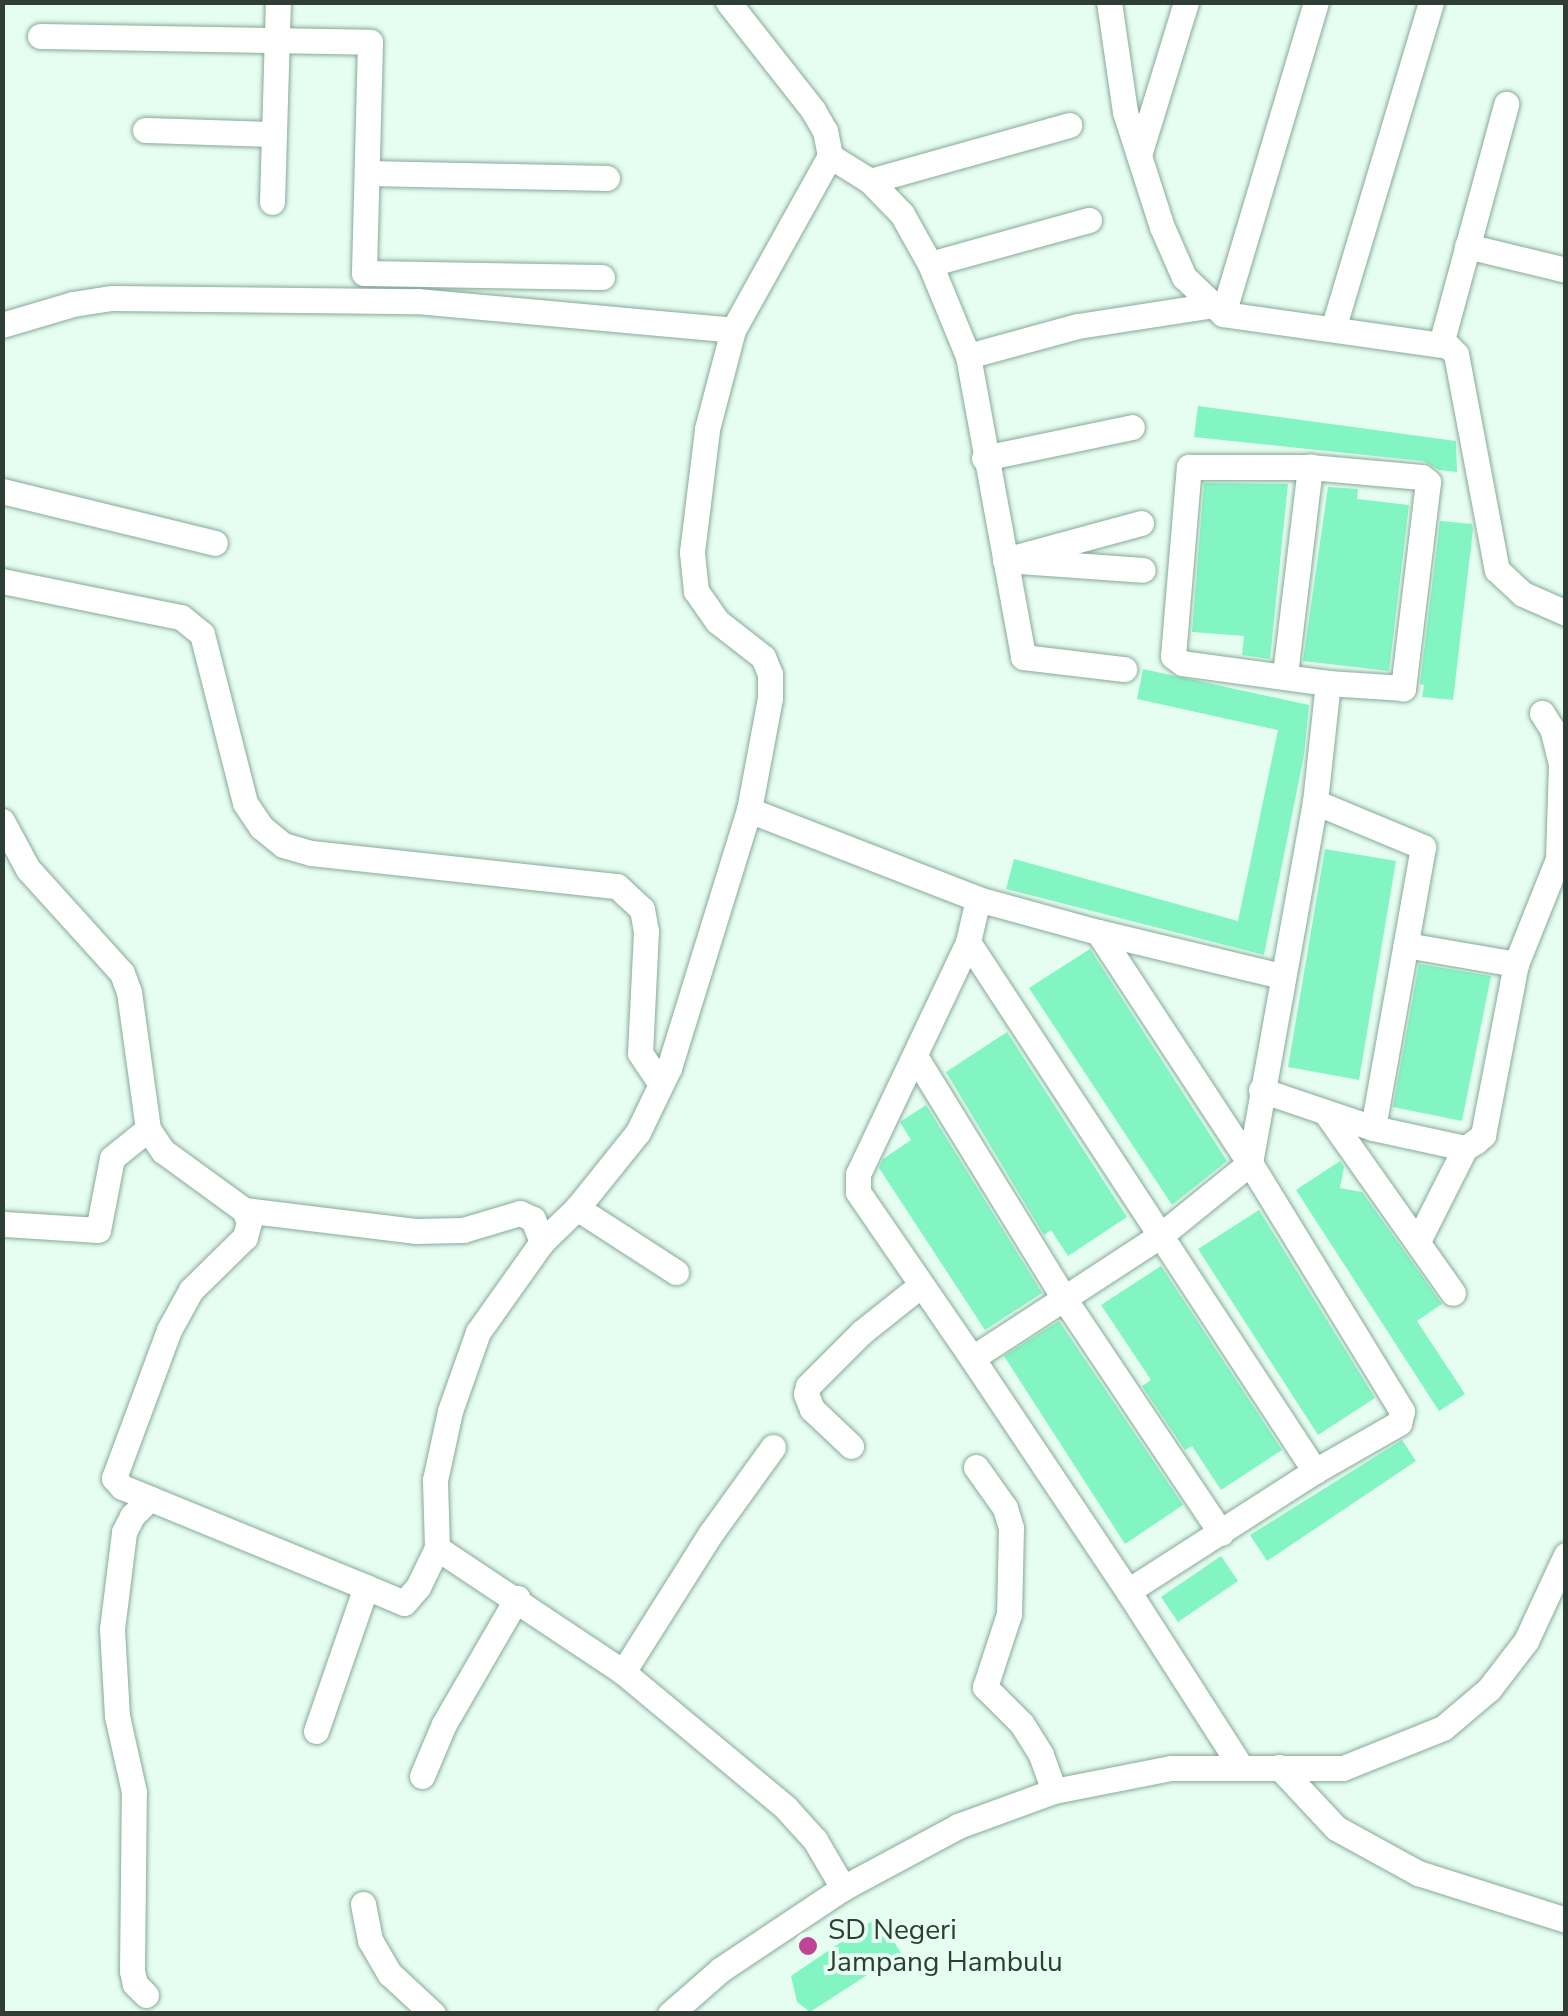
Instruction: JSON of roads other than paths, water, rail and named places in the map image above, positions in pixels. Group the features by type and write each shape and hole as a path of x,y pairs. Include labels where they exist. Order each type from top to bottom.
{"street":[{"path":"272,202 278,2"},
{"path":"244,1210 249,1222 246,1236 184,1302 114,1478 122,1486 404,1603 418,1587 438,1548 436,1480 456,1395 478,1332 542,1242 578,1208 638,1132 662,1084 708,954 749,810 770,698 770,674 763,657 704,607 696,591 692,552 707,429 733,330 830,156 826,131 814,110 728,2"},
{"path":"1139,154 1186,2"},
{"path":"1218,310 1316,2"},
{"path":"1333,329 1431,2"},
{"path":"1106,5 1125,112 1162,227 1184,277 1218,310"},
{"path":"40,36 370,42 364,272 602,277"},
{"path":"1441,344 1506,104"},
{"path":"870,181 1070,126"},
{"path":"144,130 274,134"},
{"path":"830,156 870,181 902,214 930,264 968,356 1022,657 1124,669"},
{"path":"367,174 608,178"},
{"path":"930,264 1090,220"},
{"path":"1468,246 1566,270"},
{"path":"2,325 73,304 112,298 417,300 733,330"},
{"path":"968,356 1078,326 1218,310 1441,344 1456,354 1497,570 1523,594 1566,613"},
{"path":"984,458 1132,427"},
{"path":"1197,464 1310,467 1422,477 1429,488 1403,688 1328,683 1284,674 1182,663 1173,656 1187,472 1197,464"},
{"path":"1284,674 1310,467"},
{"path":"2,491 215,543"},
{"path":"1005,560 1141,523"},
{"path":"1005,560 1143,570"},
{"path":"2,580 181,617 192,624 202,634 210,656 245,803 260,827 282,845 311,853 617,886 642,909 646,931 640,1052 662,1084"},
{"path":"972,1358 1161,1235 1250,1163 1315,802 1328,683"},
{"path":"1419,1240 1465,1148 1483,1135 1516,964 1562,861 1562,764 1552,729 1542,712"},
{"path":"1315,802 1423,847 1373,1128"},
{"path":"749,810 978,900 1281,976"},
{"path":"2,821 28,869 122,973 129,992 148,1129 163,1151 244,1210 415,1231 463,1230 520,1213 533,1219 542,1242"},
{"path":"978,900 968,942 865,1153 858,1192 1128,1591 1241,1768"},
{"path":"1098,932 1250,1163 1402,1411 1399,1423 1315,1470 1128,1591"},
{"path":"968,942 1315,1470"},
{"path":"1406,945 1516,964"},
{"path":"915,1056 1063,1297 1221,1533"},
{"path":"1261,1090 1373,1128 1465,1148"},
{"path":"1326,1112 1454,1293"},
{"path":"5,1224 98,1230 112,1158 148,1129"},
{"path":"578,1208 676,1272"},
{"path":"851,1446 812,1409 806,1394 808,1386 862,1332 921,1285"},
{"path":"623,1672 711,1533 773,1448"},
{"path":"976,1467 1004,1508 1011,1528 1009,1614 986,1687 1022,1724 1041,1755 1054,1790"},
{"path":"146,1995 135,1984 132,1972 134,1792 117,1716 112,1629 124,1532 132,1516 150,1498"},
{"path":"438,1548 623,1672 802,1823 843,1888"},
{"path":"670,2014 720,1970 843,1888 958,1826 1054,1790 1171,1768 1344,1768 1443,1728 1489,1688 1526,1641 1566,1555"},
{"path":"316,1730 366,1587"},
{"path":"422,1776 444,1724 517,1598"},
{"path":"1279,1766 1336,1828 1418,1873 1566,1920"},
{"path":"362,1904 370,1940 390,1974 433,2014"}],"place":[{"name":"SD Negeri Jampang Hambulu","path":"808,1946"}]}
